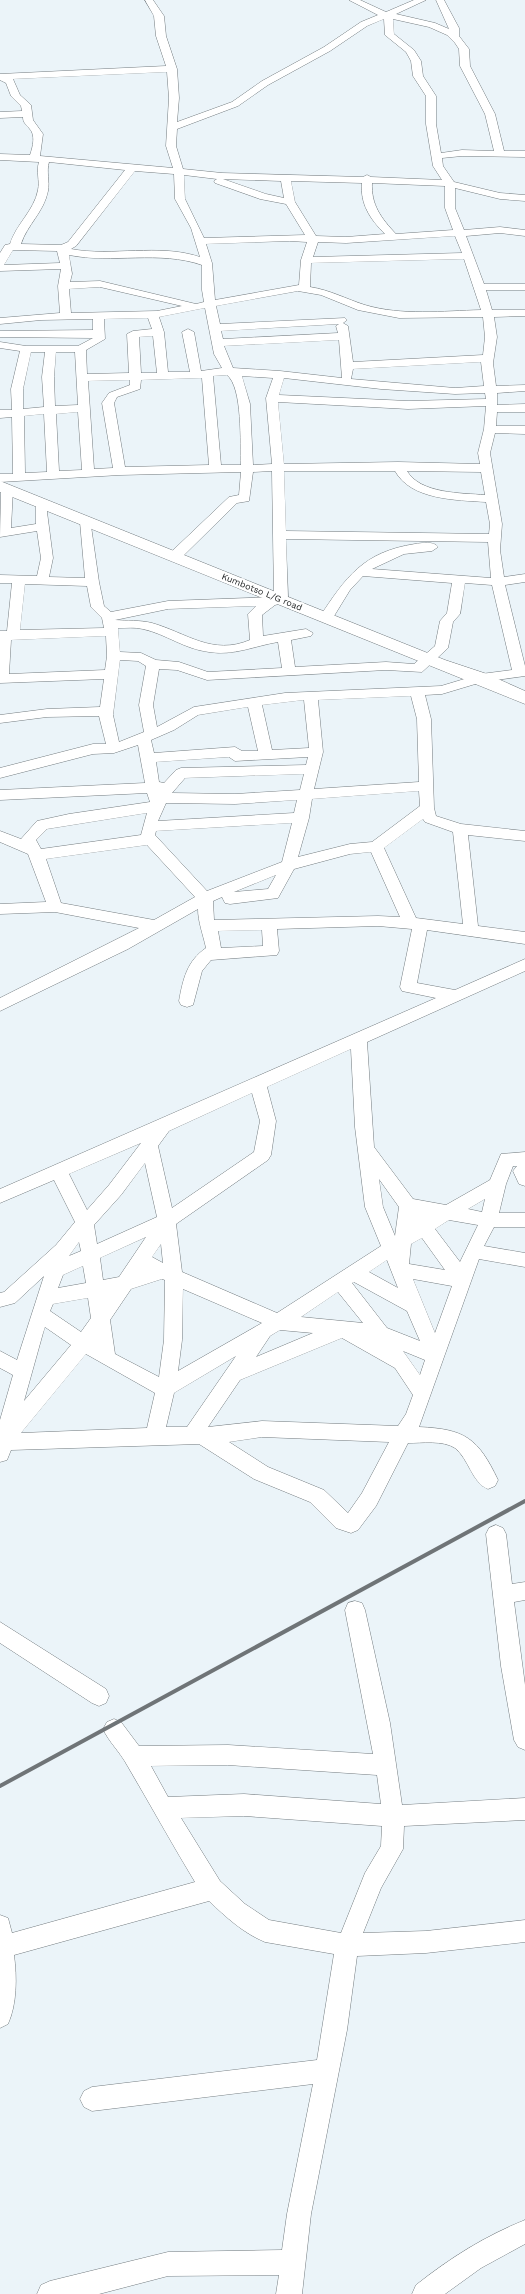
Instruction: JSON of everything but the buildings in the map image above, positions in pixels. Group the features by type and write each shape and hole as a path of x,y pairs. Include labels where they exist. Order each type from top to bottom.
{"main road":[{"name":"Kumbotso L/G road","path":"2,484 86,522 174,557 275,601 326,618 429,660 481,678 525,698"}],"street":[{"path":"149,0 159,16 161,36 172,69 174,98 171,146 179,172 180,199 196,228 208,263 207,290 220,354 229,371 237,377 244,404 247,468 245,498 233,500 174,557"},
{"path":"353,0 388,15 425,23 454,36 464,49 465,66 490,114 494,136 500,155"},
{"path":"172,127 235,104 265,83 327,49 360,26 422,0"},
{"path":"440,0 454,28 454,36"},
{"path":"388,15 390,35 409,50 416,61 418,76 431,96 431,124 438,166 450,184 450,208 458,234 480,287 488,314 491,337 488,358 491,406 490,429 484,453 496,524 494,544 498,582 522,673 518,687 507,689"},
{"path":"2,77 74,72 172,69"},
{"path":"2,77 10,80 14,93 26,105 28,121 35,126 40,138 34,158"},
{"path":"0,115 27,114"},
{"path":"435,144 475,153 500,155 525,154"},
{"path":"437,156 475,153"},
{"path":"0,157 34,158 196,174 367,178 450,184 500,196 525,198"},
{"path":"15,246 19,233 34,214 41,196 43,190 42,168 45,159"},
{"path":"63,249 72,244 132,168"},
{"path":"196,174 264,196 290,202"},
{"path":"285,177 290,202 313,240"},
{"path":"367,178 366,191 370,211 393,237"},
{"path":"200,240 290,238 313,240 458,234 500,230 512,230 525,234"},
{"path":"304,289 306,260 313,240"},
{"path":"1,257 9,247 15,246 63,249 102,256 180,255 195,257 208,263"},
{"path":"63,249 67,274 63,286 66,317"},
{"path":"306,260 468,256"},
{"path":"0,268 66,266"},
{"path":"63,286 100,284 197,307"},
{"path":"480,287 525,287"},
{"path":"0,321 152,314 210,305 287,289 304,289 324,292 362,308 399,315 525,313"},
{"path":"338,298 344,336 347,381"},
{"path":"152,314 158,332 163,376"},
{"path":"0,345 26,349 80,349 81,347 98,341 98,316"},
{"path":"215,328 341,320"},
{"path":"120,471 108,403 113,395 136,387 133,334 158,332"},
{"path":"188,332 201,374 215,468"},
{"path":"0,334 99,333"},
{"path":"218,343 344,336"},
{"path":"19,475 17,389 26,349"},
{"path":"51,349 48,377 53,474"},
{"path":"80,349 88,472"},
{"path":"347,366 488,358"},
{"path":"82,378 163,376 229,371 280,374 395,387 455,391 525,388"},
{"path":"275,601 279,535 278,467 272,398 280,374"},
{"path":"272,398 408,406 491,406 525,408"},
{"path":"0,414 84,408"},
{"path":"490,429 525,430"},
{"path":"398,466 406,480 416,485 450,494 492,500"},
{"path":"0,532 5,527 2,484 19,475 278,467 398,466 486,468"},
{"path":"42,503 42,527 47,558 42,581"},
{"path":"86,522 92,582 96,592 98,607 110,624 114,656 110,674 106,711 108,729 114,748"},
{"path":"0,532 42,527"},
{"path":"279,535 494,544"},
{"path":"326,618 352,579 361,572 394,553 410,548 494,544"},
{"path":"361,572 498,582 525,578"},
{"path":"0,579 92,582"},
{"path":"114,656 141,657 154,664 179,666 207,676 386,666 417,669 429,660 440,648 447,621 453,614 459,579"},
{"path":"19,580 6,636 1,678 110,674"},
{"path":"6,636 60,632 110,624 168,604 275,601"},
{"path":"257,641 255,614 275,601"},
{"path":"110,624 143,625 168,633 193,645 211,649 231,650 247,647 257,641 306,633"},
{"path":"510,632 525,632"},
{"path":"284,636 289,672"},
{"path":"151,788 146,705 154,664"},
{"path":"0,773 92,749 114,748 148,737 182,720 194,711 285,697 442,690 481,678 522,673"},
{"path":"417,692 424,719 427,808 430,819 460,829 525,836"},
{"path":"0,1005 157,926 205,898 228,894 273,894 289,865 302,818 313,769 316,752 311,697"},
{"path":"254,702 266,755"},
{"path":"0,719 47,713 106,711"},
{"path":"149,758 235,752 235,756 316,752"},
{"path":"150,833 163,797 173,778 181,773 313,769"},
{"path":"55,906 36,853 28,839 42,826 163,797 234,799 426,786"},
{"path":"0,795 151,788 163,797"},
{"path":"228,894 263,874 289,865 350,849 376,847 427,808"},
{"path":"0,836 36,853 150,833 302,818"},
{"path":"460,829 471,930"},
{"path":"150,833 205,898 206,922 209,926 214,950 199,960 190,982 187,1001"},
{"path":"376,847 415,923 408,986 457,996"},
{"path":"228,894 237,925"},
{"path":"0,909 55,906 157,926"},
{"path":"209,926 378,921 415,923 525,938"},
{"path":"206,955 271,951 268,924"},
{"path":"0,1196 163,1126 525,965"},
{"path":"359,1039 366,1148 374,1207 398,1245"},
{"path":"56,1270 168,1220 262,1155 268,1121 258,1084"},
{"path":"0,1300 9,1298 63,1248 115,1190 163,1126"},
{"path":"149,1144 168,1220 173,1341 155,1436"},
{"path":"366,1148 463,1280"},
{"path":"198,1436 261,1473 317,1496 343,1522 351,1524 362,1512 401,1434 414,1418 473,1251 489,1220 496,1184 507,1159 525,1158"},
{"path":"525,1169 522,1172 525,1179"},
{"path":"58,1170 84,1224 107,1359"},
{"path":"164,1389 271,1326 424,1227 496,1184"},
{"path":"408,1205 489,1220 525,1220"},
{"path":"408,1205 398,1245 399,1270 436,1356"},
{"path":"1,1448 84,1343 168,1220"},
{"path":"1,1448 22,1372 63,1248"},
{"path":"473,1251 525,1260"},
{"path":"141,1260 170,1272 271,1326 343,1329 381,1333 436,1356"},
{"path":"352,1274 399,1270 463,1280"},
{"path":"44,1306 96,1288 125,1283 170,1272"},
{"path":"352,1274 415,1306"},
{"path":"352,1274 381,1333 422,1393"},
{"path":"44,1306 84,1343 107,1359 164,1389"},
{"path":"198,1436 233,1376 271,1326"},
{"path":"343,1329 402,1364"},
{"path":"233,1376 343,1329"},
{"path":"0,1359 22,1372"},
{"path":"1,1448 155,1436 217,1436 262,1429 443,1436 461,1442 475,1458 488,1480"},
{"path":"496,1534 511,1666 525,1740"},
{"path":"503,1595 525,1591"},
{"path":"289,2294 299,2214 327,2071 347,1945 373,1881 392,1849 393,1816 386,1765 379,1723 355,1610"},
{"path":"0,1632 99,1696"},
{"path":"114,1730 134,1756 162,1808 212,1888 236,1912 265,1931 347,1945 426,1942 525,1931"},
{"path":"134,1756 228,1755 386,1765"},
{"path":"162,1808 244,1805 393,1816 525,1809"},
{"path":"0,2016 5,1972 1,1937 212,1888"},
{"path":"92,2099 327,2071"},
{"path":"425,2294 466,2262 497,2243 525,2232"},
{"path":"57,2293 168,2264 293,2262"}],"railway":[{"path":"0,1786 525,1501"}]}
